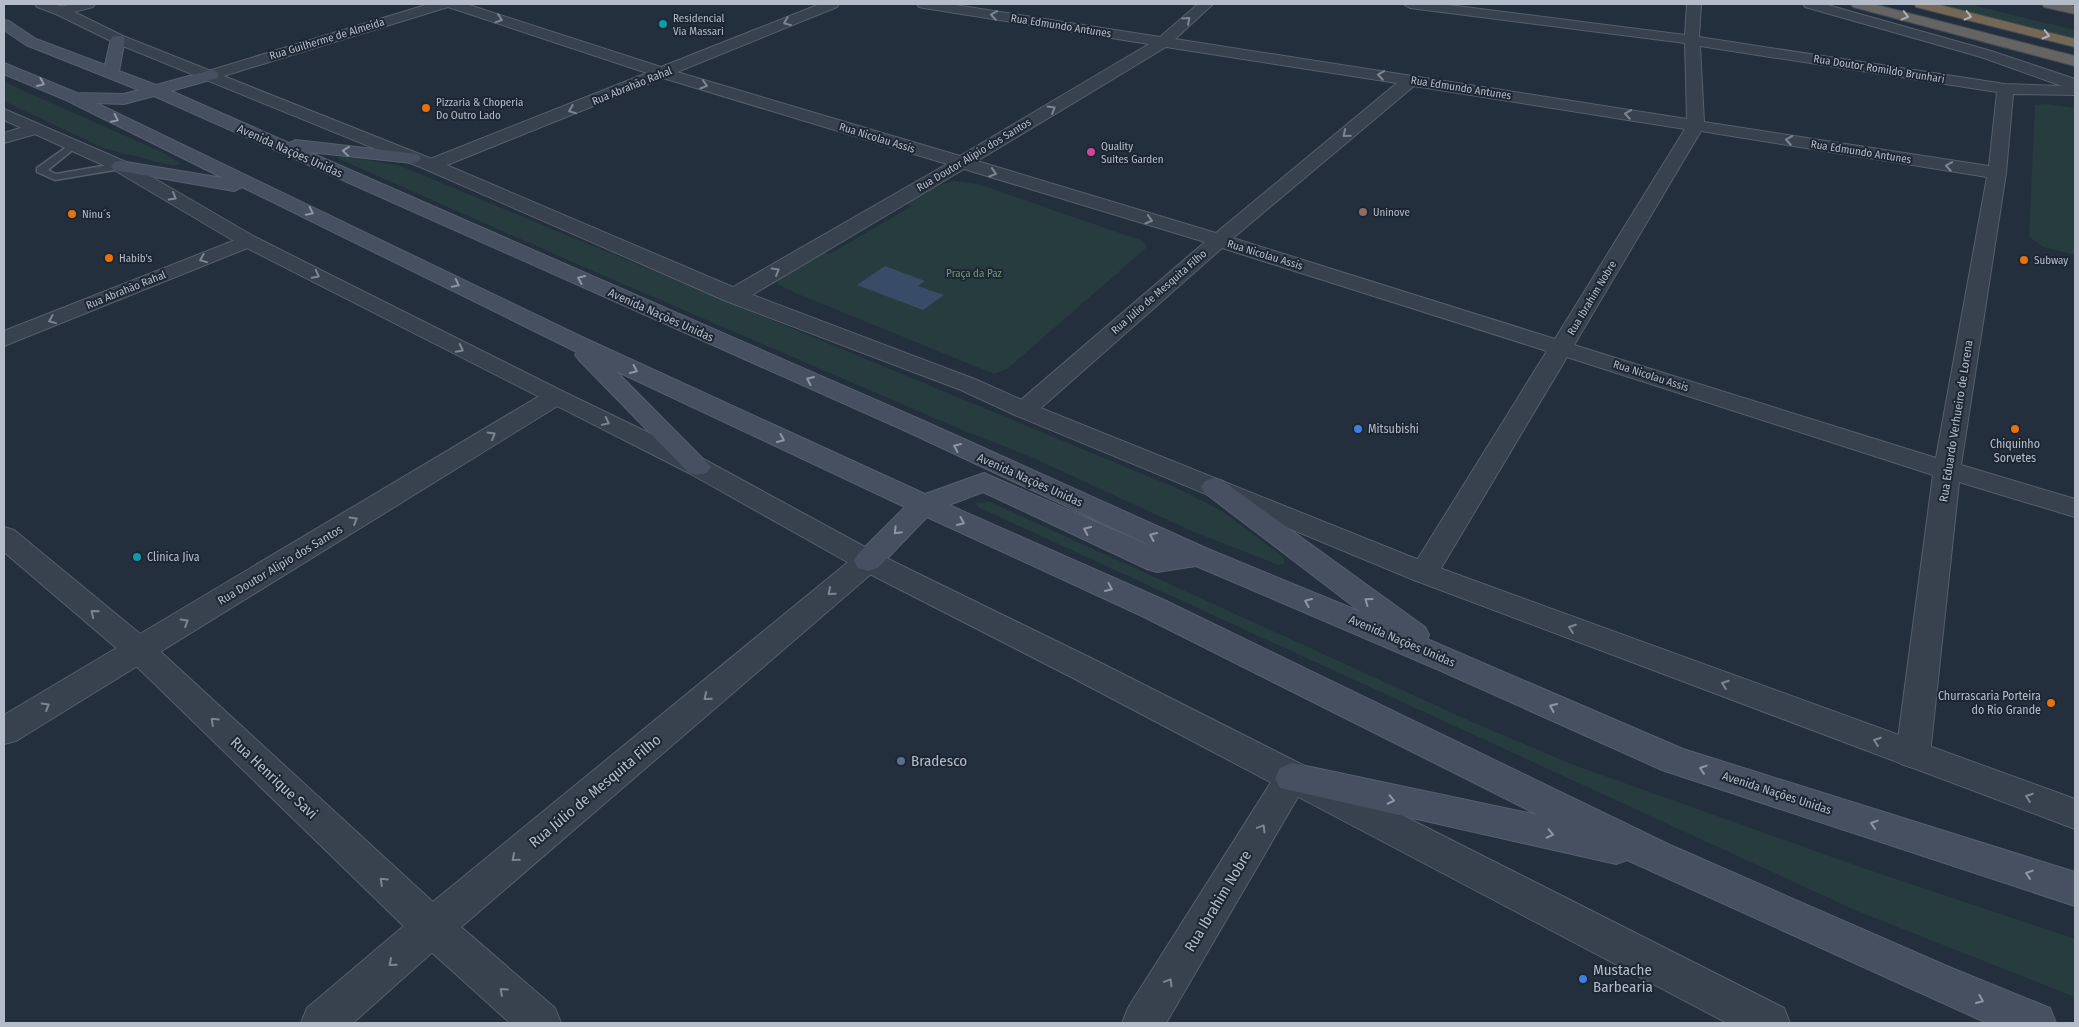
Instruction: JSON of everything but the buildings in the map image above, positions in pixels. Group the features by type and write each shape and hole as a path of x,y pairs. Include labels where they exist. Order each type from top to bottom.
{"highway":[{"path":"1858,4 2075,60"},
{"path":"1921,4 2075,43"},
{"path":"2049,4 2075,10"}],"main road":[{"name":"Avenida Nações Unidas","path":"4,24 32,42 157,91 917,427 944,442 1198,556 1450,661 1674,760 2075,889"},
{"path":"4,39 32,42"},
{"path":"112,74 118,39"},
{"path":"4,68 72,97 574,342 923,505 1153,608 1657,857 1935,981 2036,1023"},
{"path":"72,97 124,99 211,75"},
{"path":"270,142 422,162"},
{"path":"120,166 266,191"},
{"path":"574,342 698,466"},
{"path":"868,561 923,505 984,482 1157,562 1198,556"},
{"path":"1214,488 1450,661"},
{"path":"1292,778 1657,857"}],"street":[{"path":"52,7 88,4"},
{"name":"Rua Guilherme de Almeida","path":"211,75 443,4"},
{"name":"Rua Nicolau Assis","path":"453,4 664,73 961,164 1219,240 1947,470 2075,508"},
{"name":"Rua Abrahão Rahal","path":"422,162 664,73 832,4"},
{"name":"Rua Edmundo Antunes","path":"924,4 1997,174"},
{"name":"Rua Doutor Alipio dos Santos","path":"734,296 961,164 1163,42 1206,4"},
{"name":"Rua Doutor Romildo Brunhari","path":"1410,4 1692,40 2005,89 2070,91 2070,82 1986,54 1810,4"},
{"path":"1694,4 1692,40 1696,125"},
{"path":"52,7 118,39 211,75 422,162 734,296 969,385 1024,410 1424,573 2075,814"},
{"name":"Rua Júlio de Mesquita Filho","path":"1024,410 1219,240 1411,80"},
{"name":"Rua Eduardo Verhueiro de Lorena","path":"1913,754 1947,470 1997,174 2005,89"},
{"path":"4,114 33,129 120,166 248,240 555,397 698,466 868,561 1086,670 1769,1023"},
{"name":"Rua Ibrahim Nobre","path":"1424,573 1563,348 1696,125"},
{"path":"4,138 33,129"},
{"name":"Rua Abrahão Rahal","path":"4,339 248,240"},
{"name":"Rua Doutor Alipio dos Santos","path":"4,731 555,397"},
{"name":"Rua Henrique Savi","path":"4,537 139,650 432,927 540,1023"},
{"name":"Rua Júlio de Mesquita Filho","path":"322,1023 432,927 868,561"},
{"name":"Rua Ibrahim Nobre","path":"1143,1023 1292,778"}],"lane":[{"path":"72,146 41,170 56,177 120,166"}],"green space":[{"path":"1937,4 1969,4 2075,30 2075,39"},
{"path":"4,82 164,153 181,164 173,166 103,148 4,101"},
{"path":"2047,104 2075,108 2075,255 2044,247 2029,237 2035,105"},
{"path":"340,156 398,165 1181,490 1222,511 1283,557 1285,563 1279,565 1194,532 1031,457 960,429 595,272 337,158"},
{"name":"Praça da Paz","path":"954,181 978,184 1140,240 1146,245 1146,248 1007,369 994,374 777,284 781,276 824,253 830,254 912,206 905,203 932,187"},
{"path":"990,502 1470,721 1571,764 1863,868 2075,939 2075,997 1857,911 978,507 975,503"}],"water":[{"path":"885,266 925,281 918,286 944,295 923,310 857,285"}],"place":[{"name":"Residencial Via Massari","path":"663,24"},
{"name":"Pizzaria & Choperia Do Outro Lado","path":"426,108"},
{"name":"Quality Suites Garden","path":"1091,152"},
{"name":"Uninove","path":"1363,212"},
{"name":"Ninu´s","path":"72,214"},
{"name":"Habib's","path":"109,258"},
{"name":"Subway","path":"2024,260"},
{"name":"Mitsubishi","path":"1358,429"},
{"name":"Chiquinho Sorvetes","path":"2015,429"},
{"name":"Clinica Jiva","path":"137,557"},
{"name":"Churrascaria Porteira do Rio Grande","path":"2051,703"},
{"name":"Bradesco","path":"901,761"},
{"name":"Mustache Barbearia","path":"1583,979"}]}
